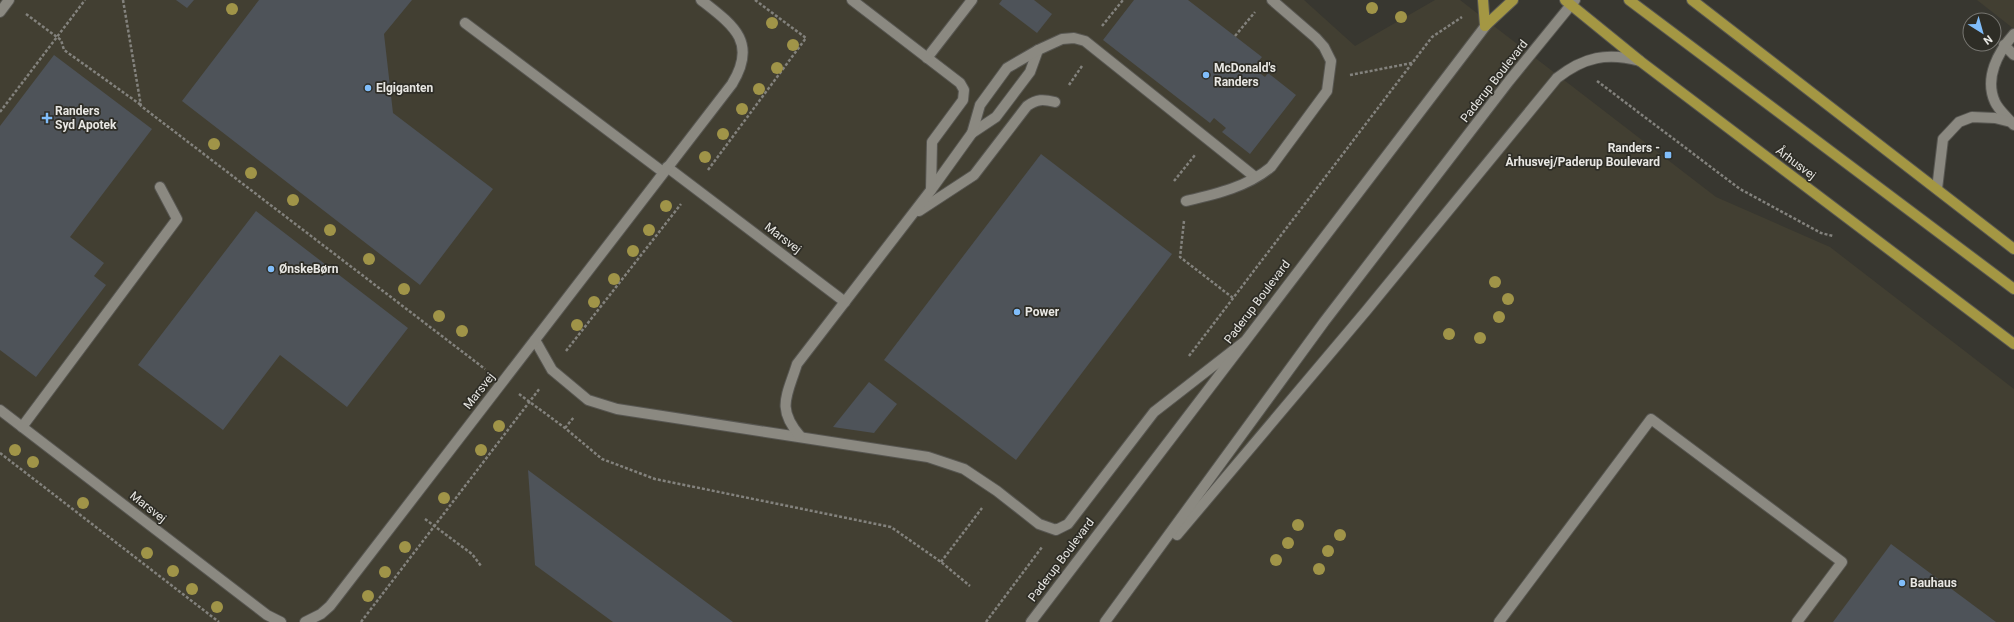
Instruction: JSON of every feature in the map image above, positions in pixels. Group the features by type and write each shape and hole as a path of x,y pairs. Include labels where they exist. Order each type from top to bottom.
{"main road":[{"path":"1483,0 1485,26"},
{"path":"1485,26 1513,0"},
{"path":"1629,0 2014,289"},
{"path":"1692,0 2014,249"},
{"name":"Århusvej","path":"1571,2 1640,61 2014,344"}],"street":[{"path":"0,12 9,0"},
{"name":"Marsvej","path":"305,622 321,614 330,606 741,70 744,52 739,34 725,19 701,0"},
{"path":"852,0 960,83 964,90 963,100 932,142 931,190"},
{"path":"927,58 972,0"},
{"path":"1186,201 1226,192 1255,177 1271,166 1327,91 1331,61 1324,47 1316,38 1272,0"},
{"name":"Paderup Boulevard","path":"1031,622 1506,0"},
{"name":"Paderup Boulevard","path":"1105,622 1324,322 1571,2"},
{"path":"465,23 665,169"},
{"path":"2012,123 1995,103 1990,87 1994,66 2004,45 2014,34"},
{"path":"800,436 790,425 785,413 786,398 796,364 912,215 972,133 980,105 1007,68 1038,50 1062,39 1074,38 1085,41 1255,177"},
{"path":"2004,45 2014,55"},
{"path":"972,133 996,117 1030,72 1038,50"},
{"path":"1124,598 1366,311 1557,78 1588,60 1610,56 1624,56 1640,61"},
{"path":"912,215 974,175 1027,106 1035,101 1045,99 1055,102"},
{"path":"1937,189 1943,139 1959,122 1972,117 1995,118 2012,123"},
{"name":"Marsvej","path":"665,169 694,188 845,302"},
{"path":"22,427 177,219 160,187"},
{"path":"534,340 552,370 588,400 617,409 800,436 928,457 964,469 997,491 1039,524 1056,530 1068,524 1154,412 1244,342"},
{"name":"Marsvej","path":"0,410 267,615 281,622"},
{"path":"1499,622 1651,419 1842,562 1797,622"}],"path":[{"path":"9,0 61,40 64,50 141,106 530,402 602,459 655,479 890,527 941,562 970,586"},
{"path":"0,112 85,0"},
{"path":"123,0 141,106"},
{"path":"361,622 530,402 552,370 694,188 806,38 755,0"},
{"path":"1185,361 1432,37 1458,21 1463,16"},
{"path":"1328,79 1413,63"},
{"path":"1577,65 1740,189 1821,233 1836,237"},
{"path":"1186,201 1180,257 1232,298"},
{"path":"0,453 219,622"},
{"path":"941,562 986,503"},
{"path":"408,505 472,554 481,566"},
{"path":"986,622 1056,530"}],"shaded area":[{"path":"0,0 1304,0 1355,46 1435,0 1460,0 1716,197 1830,247 2014,389 2014,622 0,622"},
{"path":"1977,0 2014,0 2014,29 2002,20 2002,12 1992,12"}],"building":[{"path":"176,0 194,0 187,8"},
{"path":"259,0 412,0 384,34 393,113 493,189 420,285 182,101"},
{"path":"1002,0 1034,0 1052,14 1037,33 999,4"},
{"name":"McDonald's Randers","path":"1134,0 1188,0 1262,57 1253,68 1265,77 1268,73 1296,95 1250,154 1222,132 1226,128 1214,118 1210,123 1103,40"},
{"path":"54,55 152,129 70,237 104,263 94,276 106,285 36,377 0,350 0,126"},
{"path":"1041,154 1172,254 1016,460 884,360"},
{"name":"ØnskeBørn","path":"256,211 408,328 347,407 280,355 223,430 138,365"},
{"path":"869,382 897,404 874,433 833,427"},
{"path":"528,470 733,622 613,622 535,565"},
{"name":"Bauhaus","path":"1891,544 1996,622 1833,622"}],"place":[{"name":"McDonald's Randers","path":"1206,75"},
{"name":"Elgiganten","path":"368,88"},
{"name":"Randers Syd Apotek","path":"47,118"},
{"name":"Randers - Århusvej/Paderup Boulevard","path":"1668,155"},
{"name":"ØnskeBørn","path":"271,269"},
{"name":"Power","path":"1017,312"},
{"name":"Bauhaus","path":"1902,583"}]}
